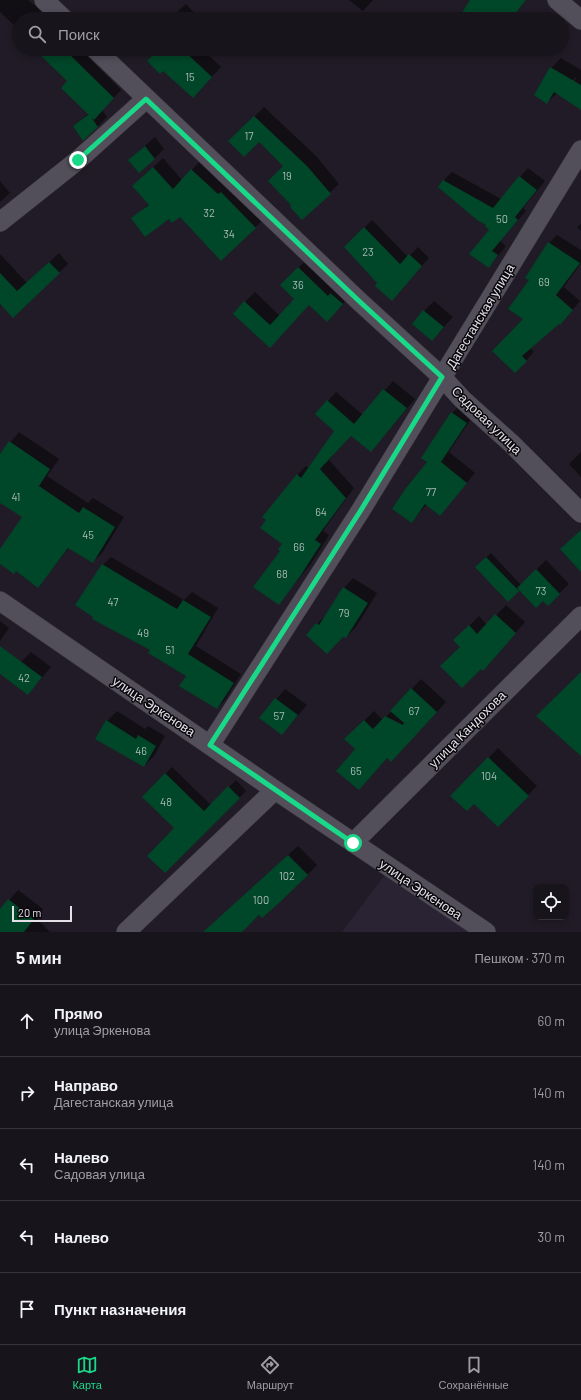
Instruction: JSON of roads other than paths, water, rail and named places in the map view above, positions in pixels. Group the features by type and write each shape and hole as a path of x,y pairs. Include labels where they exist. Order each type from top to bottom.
{"street":[{"path":"44,0 57,12"},
{"path":"557,0 581,20"},
{"name":"Садовая улица","path":"102,56 359,301 442,377 462,399 512,444 581,513"},
{"path":"0,222 78,160 146,99"},
{"name":"Дагестанская улица","path":"210,745 361,510 442,377 482,315 525,240 581,150"},
{"name":"улица Эркенова","path":"0,601 275,790 486,932"},
{"name":"улица Кандохова","path":"353,843 581,616"},
{"path":"126,932 275,790"}]}
